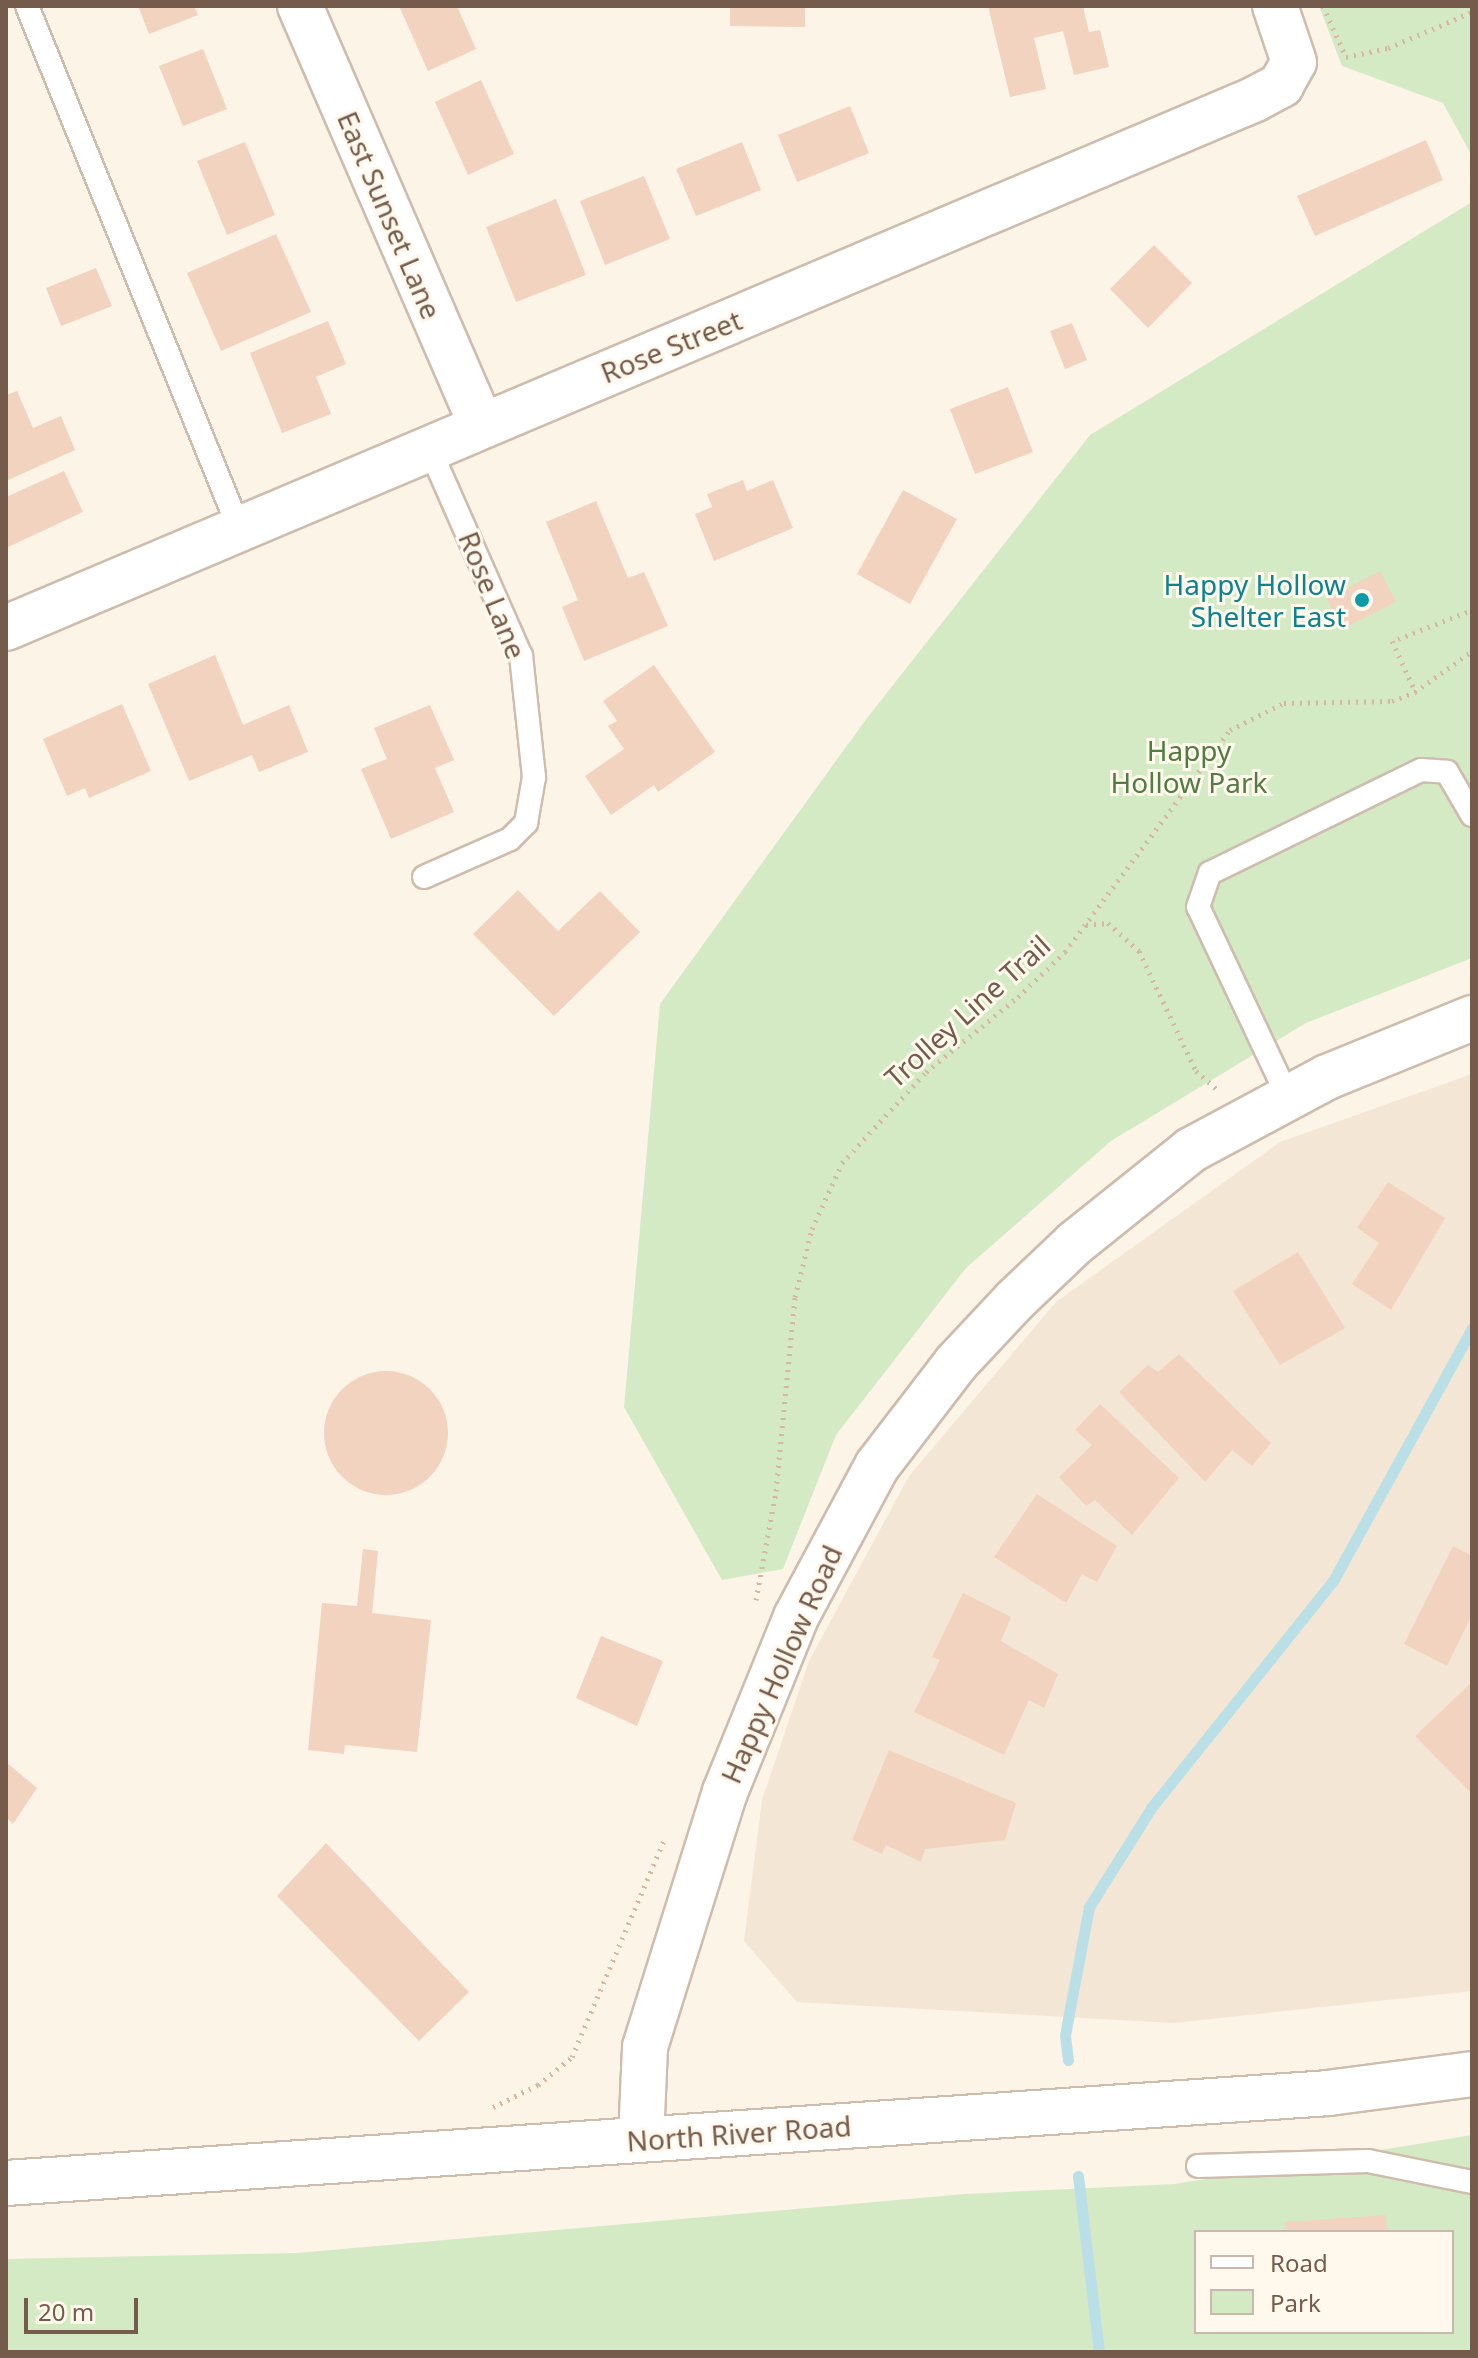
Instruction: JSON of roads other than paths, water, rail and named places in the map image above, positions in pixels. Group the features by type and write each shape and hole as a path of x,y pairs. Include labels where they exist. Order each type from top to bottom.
{"main road":[{"name":"East Sunset Lane","path":"300,6 481,425"},
{"name":"Rose Street","path":"6,628 1255,99 1281,85 1294,62 1280,18"},
{"name":"Happy Hollow Road","path":"641,2139 645,2047 725,1792 796,1617 877,1466 956,1363 1075,1243 1281,1082 1472,1018"},
{"name":"North River Road","path":"6,2183 516,2152 641,2139 1328,2093 1472,2074"}],"lane":[{"path":"27,6 239,528"},
{"name":"Rose Lane","path":"424,877 510,839 526,823 534,777 521,656 429,447"},
{"path":"1281,1082 1198,907 1210,873 1421,770 1447,772 1472,815"},
{"path":"1198,2166 1368,2161 1472,2182"}],"waterway":[{"path":"1068,2060 1065,2035 1089,1907 1151,1808 1333,1581 1472,1328"},
{"path":"1078,2176 1099,2352"}],"place":[{"name":"Happy Hollow Shelter East","path":"1362,600"}],"park label":[{"name":"Happy Hollow Park","path":"1189,766"}]}
